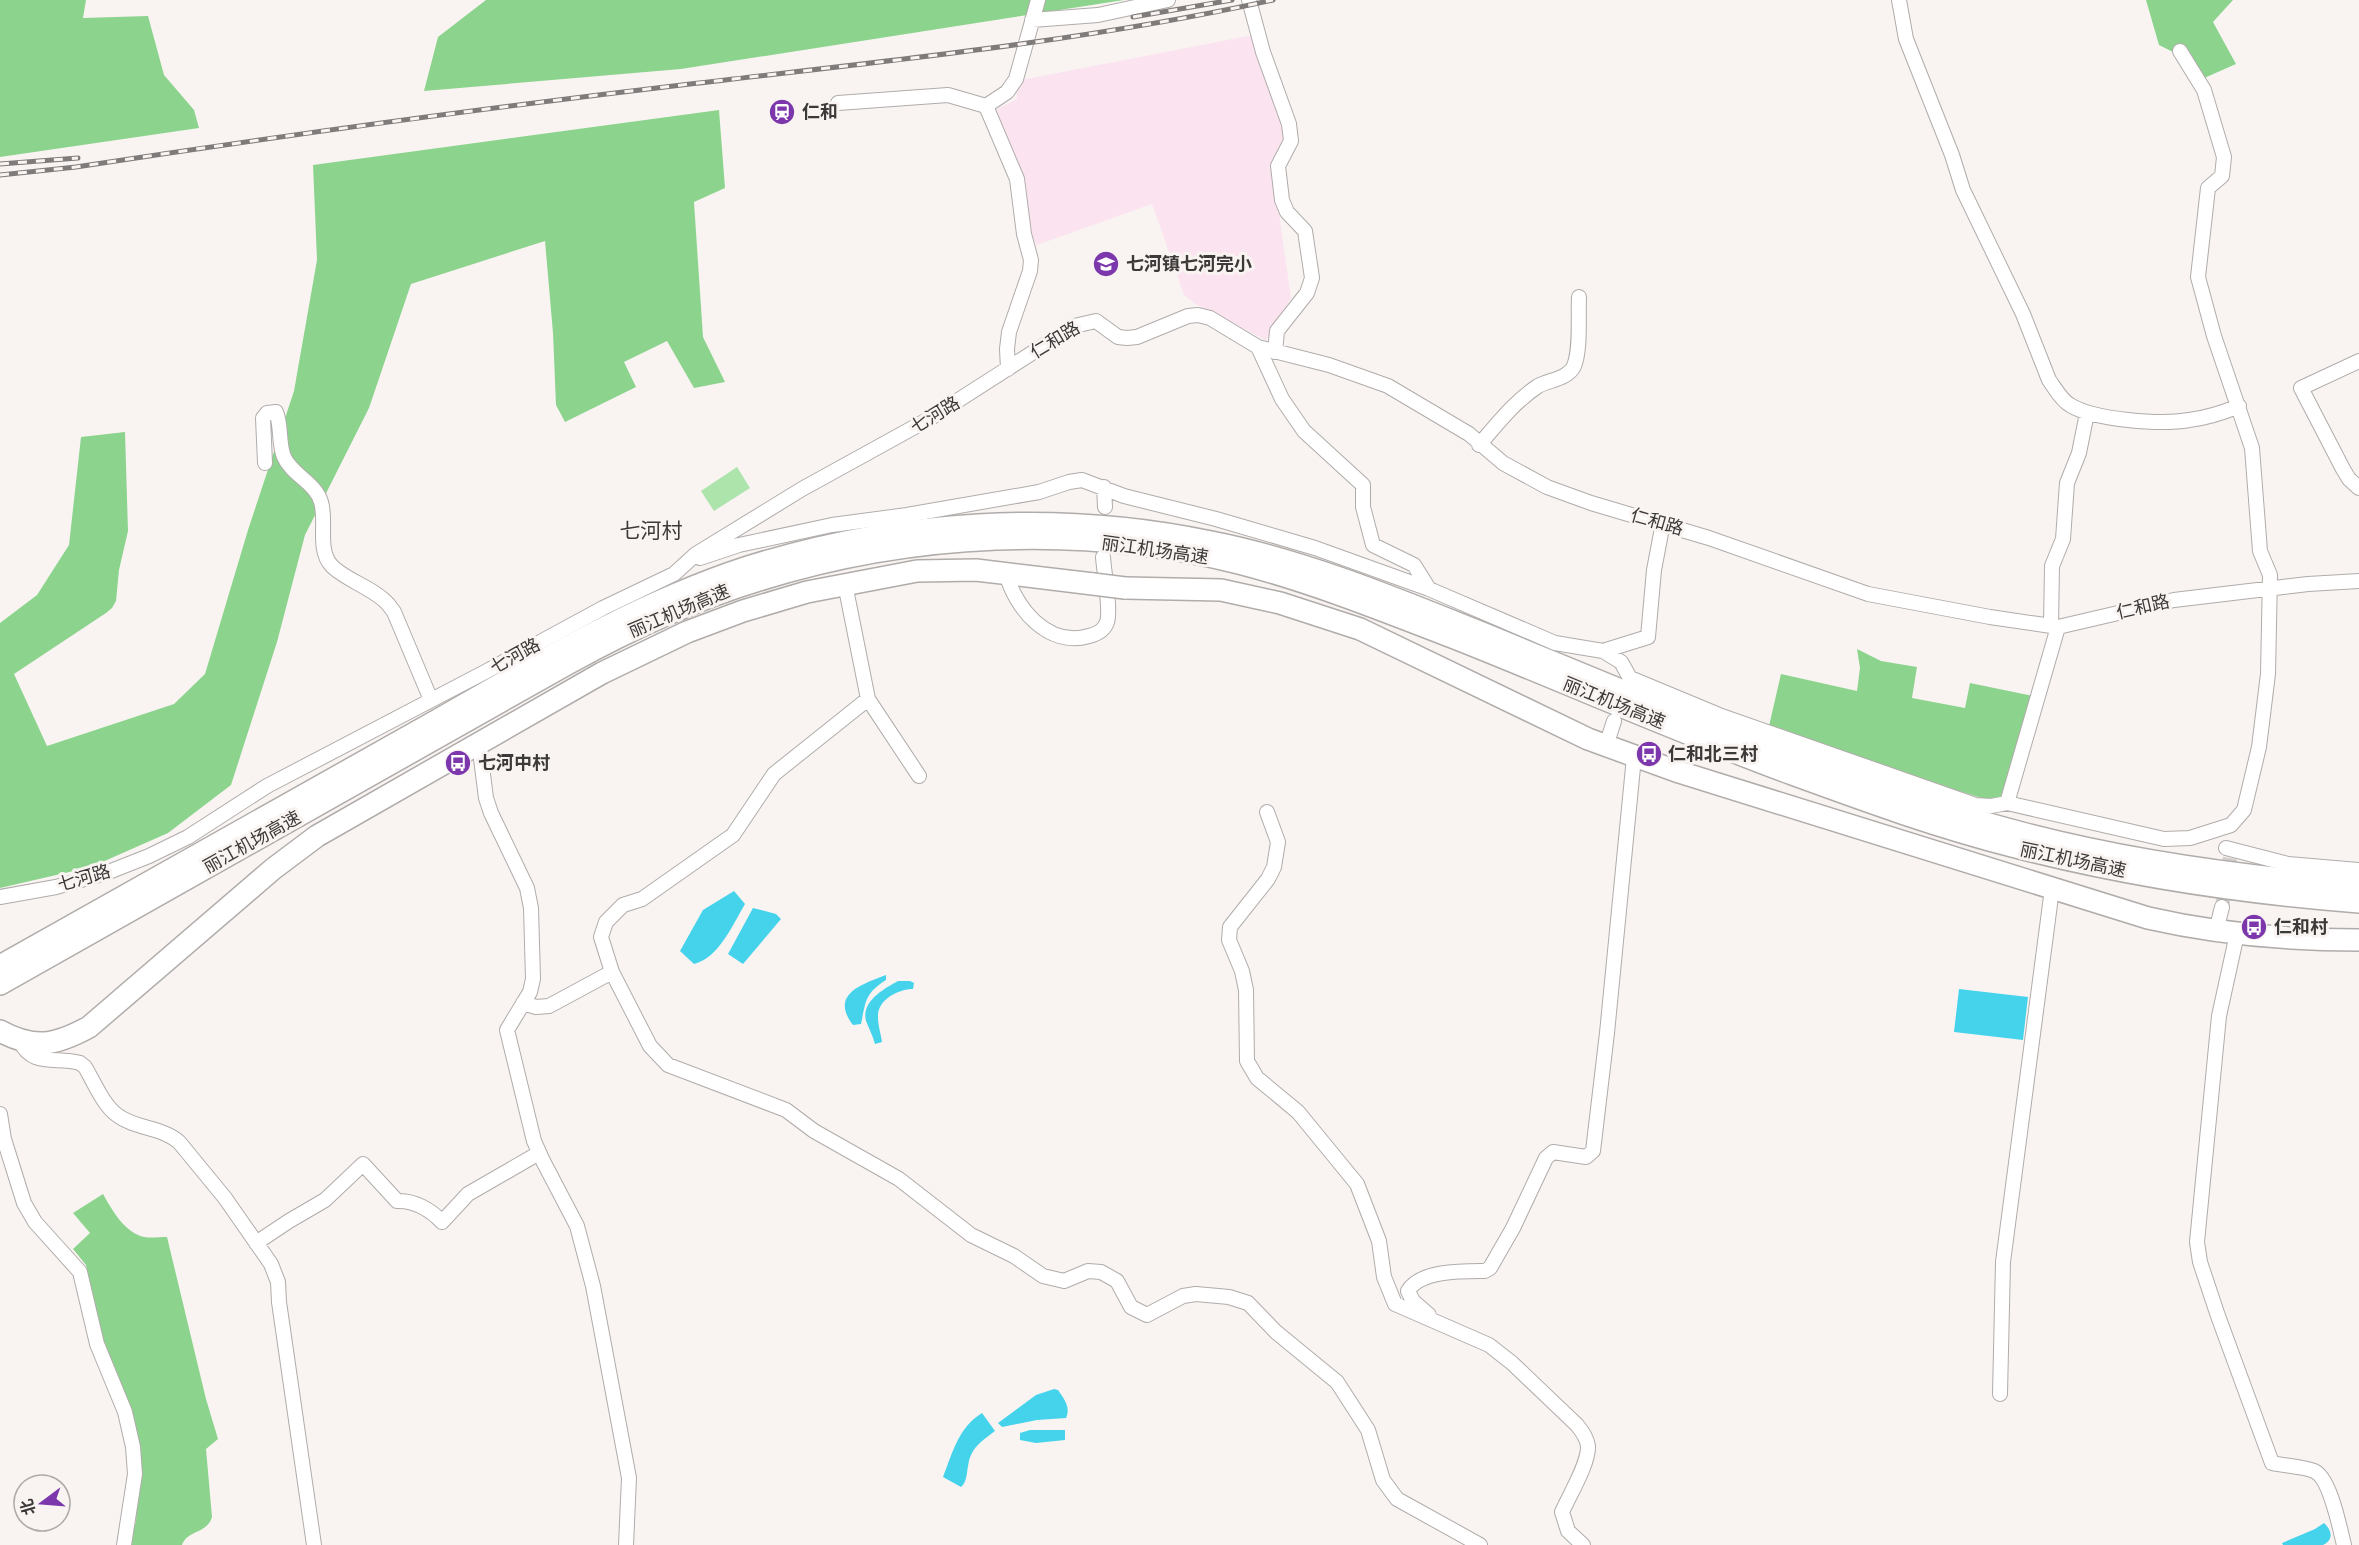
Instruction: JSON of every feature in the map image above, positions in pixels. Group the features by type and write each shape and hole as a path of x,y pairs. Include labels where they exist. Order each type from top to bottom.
{"highway":[{"name":"丽江机场高速","path":"0,966 559,650 658,602 725,575 817,548 892,534 996,524 1062,524 1132,529 1186,537 1251,551 1351,581 1795,759 1980,822 2052,841 2174,865 2243,876 2359,886"},
{"name":"丽江机场高速","path":"0,984 567,664 664,616 748,583 820,563 894,549 996,539 1053,538 1131,544 1238,563 1346,595 1739,754 1958,831 2048,855 2162,878 2262,893 2359,902"},
{"path":"0,1031 20,1041 33,1044 53,1043 89,1027 295,852 340,820 602,673 687,632 774,601 896,574 938,570 1006,573 1125,588 1221,590 1280,603 1360,629 1606,746 1634,757 2052,889 2148,918 2216,931 2298,939 2359,940"}],"street":[{"path":"838,103 948,95 986,106 1003,96 1016,79 1038,0"},
{"path":"1032,20 1098,15 1168,0"},
{"path":"1249,0 1263,52 1290,124 1291,141 1278,166 1282,200 1287,212 1305,231 1312,278 1307,293 1277,331 1275,352"},
{"path":"1899,0 1906,39 1952,155 1963,190 2013,291 2049,380 2067,403 2087,412 2132,420 2187,421 2213,416 2239,406"},
{"path":"687,562 739,545 785,535 1039,492 1076,480 1083,480 1124,496 1216,519 1315,548 1429,589 1555,643 1603,651 1621,662 1630,678 1731,719 1976,805 1991,806 2007,803 2164,839 2182,839 2231,825 2244,810 2259,747 2268,674 2270,572 2260,551 2254,461 2239,406 2214,336 2197,274 2208,188 2222,176 2224,157 2204,90 2180,51"},
{"path":"986,106 1017,179 1024,234 1030,260 1030,271 1009,332 1008,369"},
{"path":"1479,445 1515,402 1543,383 1568,374 1574,366 1577,351 1579,297"},
{"name":"仁和路","path":"1008,369 1074,326 1090,321 1096,321 1118,337 1127,338 1137,337 1188,316 1198,315 1210,318 1258,347 1329,365 1389,386 1469,434 1479,445 1503,463 1547,487 1591,503 1663,524 1868,594 2055,626 2174,600 2270,588 2359,581"},
{"path":"1258,347 1282,399 1302,428 1363,485 1363,507 1373,546 1414,565 1429,589"},
{"path":"2359,361 2301,388 2343,469 2349,479 2359,488"},
{"name":"七河路","path":"0,897 79,881 149,856 210,824 267,786 603,608 674,573 696,554 802,489 929,419 1008,369"},
{"path":"265,463 263,418 267,413 273,411 276,412 279,421 280,444 285,460 317,493 321,502 325,551 330,563 388,603 394,612 431,700"},
{"path":"2007,803 2055,626 2052,566 2063,539 2067,483 2079,453 2087,412"},
{"path":"1104,487 1105,507"},
{"path":"1603,651 1648,637 1654,570 1663,524"},
{"path":"1006,573 1018,602 1039,625 1064,637 1086,637 1100,632 1107,620 1103,557"},
{"path":"845,584 868,699 919,776"},
{"path":"868,699 774,774 733,835 642,899 623,905 606,922 601,937 612,972 650,1046 668,1065 786,1110 814,1131 899,1179 971,1235 1014,1256 1042,1276 1064,1281 1088,1271 1101,1272 1118,1281 1131,1308 1147,1315 1175,1300 1196,1294 1229,1297 1248,1303 1276,1332 1337,1382 1368,1430 1383,1480 1397,1499 1480,1545"},
{"path":"1606,746 1614,721"},
{"path":"478,743 486,798 491,813 530,898 534,971 532,987 507,1030 539,1153 578,1226 593,1286 629,1478 626,1545"},
{"path":"1437,1323 1413,1300 1408,1288 1417,1282 1444,1272 1485,1271 1490,1268 1513,1228 1546,1158 1553,1152 1586,1156 1593,1151 1607,1034 1634,757"},
{"path":"1267,812 1278,842 1274,867 1268,879 1230,927 1229,940 1242,971 1246,990 1247,1061 1257,1078 1298,1112 1357,1184 1379,1241 1384,1277 1393,1301 1400,1307 1489,1344 1520,1370 1583,1433 1587,1442 1587,1455 1562,1512 1568,1531 1583,1545"},
{"path":"2198,835 2216,841 2228,853 2288,864 2359,870"},
{"path":"2000,1394 2003,1263 2052,889"},
{"path":"2216,931 2222,907"},
{"path":"2237,934 2219,1016 2197,1242 2199,1256 2222,1327 2272,1463 2314,1471 2321,1476 2331,1497 2344,1545"},
{"path":"523,1003 536,1007 549,1006 612,972"},
{"path":"20,1041 26,1052 36,1058 80,1063 85,1067 109,1107 118,1116 171,1136 179,1142 225,1198 271,1264 278,1282 314,1545"},
{"path":"0,1114 4,1139 24,1203 35,1222 80,1272 97,1344 125,1412 133,1447 135,1474 124,1545"},
{"path":"256,1243 326,1200 363,1164 398,1201 407,1200 434,1213 442,1222 468,1194 539,1153"}],"shaded area":[{"path":"1253,35 1288,141 1272,164 1291,298 1266,340 1197,305 1184,295 1152,204 1037,245 1029,231 1026,198 997,109 1017,99 1016,81"}],"green space":[{"path":"0,0 86,0 83,18 148,16 164,75 194,110 199,128 0,157"},
{"path":"486,0 1124,0 681,69 424,91 438,37"},
{"path":"2146,0 2233,0 2213,22 2236,64 2202,79 2181,46 2173,52 2159,45"},
{"path":"719,110 725,188 694,202 703,337 725,382 694,388 667,341 624,362 636,387 565,422 556,405 553,333 545,241 411,284 369,408 305,535 277,642 231,785 168,833 91,867 0,888 0,623 37,595 69,545 81,437 125,432 128,531 119,570 116,601 106,613 14,674 47,746 174,704 205,674 248,530 294,391 317,260 313,165"},
{"path":"737,467 750,488 714,511 701,491"},
{"path":"1857,649 1881,661 1917,667 1912,698 1965,708 1970,683 2033,696 2005,798 1985,799 1911,776 1769,726 1781,674 1857,691 1860,668"},
{"path":"103,1194 118,1217 132,1232 144,1237 167,1237 206,1399 218,1439 206,1449 212,1517 206,1526 188,1537 182,1545 129,1545 136,1521 140,1457 100,1338 86,1265 73,1249 90,1233 73,1213"}],"water":[{"path":"734,891 745,904 718,948 703,961 694,964 680,951 703,910"},
{"path":"753,908 776,914 781,919 743,964 728,954"},
{"path":"886,975 886,980 867,999 861,1024 853,1025 845,1005 847,998 859,987"},
{"path":"898,981 914,983 913,989 895,993 881,1005 878,1024 882,1042 875,1044 866,1021 867,1007 875,996"},
{"path":"1959,989 2028,997 2023,1040 1954,1032"},
{"path":"1054,1389 1058,1390 1066,1403 1068,1410 1066,1418 1037,1420 1002,1427 998,1423 1036,1395"},
{"path":"982,1413 995,1431 973,1451 964,1484 961,1487 943,1477 962,1433"},
{"path":"1030,1430 1065,1430 1065,1440 1036,1443 1020,1440 1020,1433"},
{"path":"2324,1523 2331,1535 2327,1543 2323,1545 2283,1545 2282,1543"}],"tunnel":[{"path":"2222,907 2230,858"}],"railway":[{"path":"1133,17 1232,0"},
{"path":"0,175 76,167 306,133 536,103 1056,39 1129,28 1273,0"},
{"path":"0,164 78,158"}],"place":[{"name":"仁和","path":"782,112"},
{"name":"七河镇七河完小","path":"1106,264"},
{"name":"仁和北三村","path":"1649,754"},
{"name":"七河中村","path":"458,763"},
{"name":"仁和村","path":"2254,927"}],"district":[{"name":"七河村","path":"651,531"}]}
